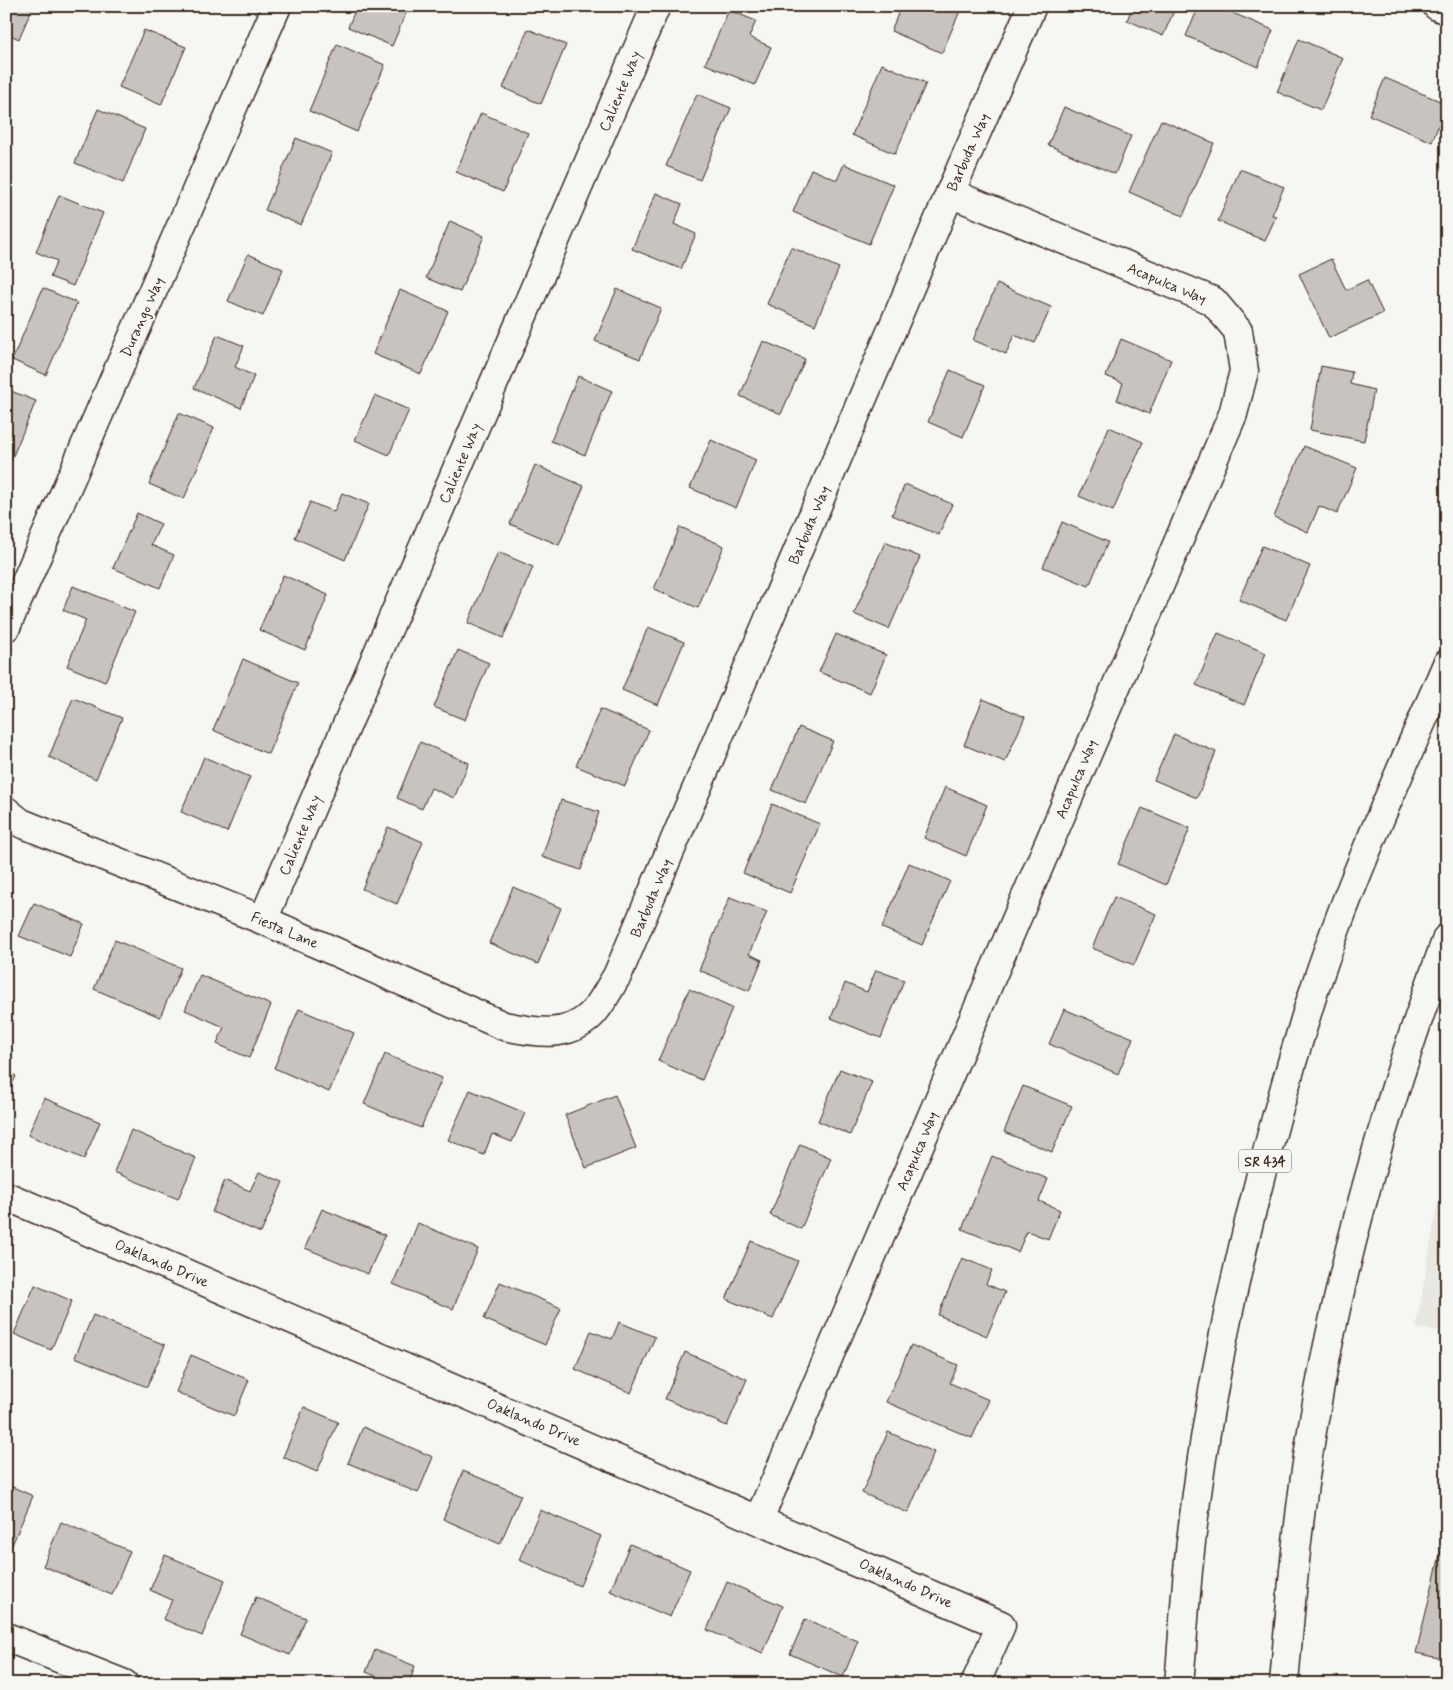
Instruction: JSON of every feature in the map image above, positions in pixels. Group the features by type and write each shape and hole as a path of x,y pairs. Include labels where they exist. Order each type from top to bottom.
{"street":[{"name":"Durango Way","path":"6,627 277,6"},
{"name":"Caliente Way","path":"263,920 656,6"},
{"name":"Barbuda Way","path":"568,1030 591,1015 617,976 950,193 1032,6"},
{"path":"1437,6 1447,10"},
{"name":"Acapulca Way","path":"759,1519 1233,414 1244,370 1238,331 1213,301 950,193"},
{"name":"SR 434","path":"1179,1684 1190,1550 1210,1407 1237,1269 1272,1130 1312,998 1362,862 1447,664"},
{"name":"Fiesta Lane","path":"6,812 21,823 263,920 504,1026 538,1033 568,1030"},
{"path":"1284,1684 1294,1568 1312,1431 1338,1298 1372,1163 1410,1037 1447,938"},
{"name":"Oaklando Drive","path":"6,1196 759,1519 1001,1625 974,1684"},
{"path":"6,1637 124,1684"}],"shaded area":[{"path":"1447,1185 1447,1332 1416,1328 1437,1207"}],"building":[{"path":"6,6 33,6 19,39 6,33"},
{"path":"357,6 409,6 392,46 348,27"},
{"path":"901,6 962,6 942,53 891,31"},
{"path":"1133,6 1176,6 1163,36 1127,20"},
{"path":"1199,6 1216,6 1273,30 1258,67 1186,36"},
{"path":"729,10 756,21 749,37 771,47 755,85 705,64"},
{"path":"528,29 566,45 541,104 503,88"},
{"path":"144,30 186,47 161,105 119,87"},
{"path":"1299,39 1343,58 1321,110 1277,92"},
{"path":"337,44 385,65 357,132 309,111"},
{"path":"882,64 926,83 895,154 852,135"},
{"path":"1385,78 1447,104 1432,142 1369,115"},
{"path":"697,94 731,108 700,180 666,166"},
{"path":"1064,107 1131,136 1115,174 1048,145"},
{"path":"98,109 145,129 123,183 75,163"},
{"path":"481,113 528,133 503,192 456,172"},
{"path":"1161,120 1214,143 1183,216 1129,192"},
{"path":"296,138 332,153 301,225 265,210"},
{"path":"844,164 894,185 869,244 793,212 811,169 837,180"},
{"path":"1240,169 1284,187 1272,215 1276,216 1265,241 1218,221"},
{"path":"656,193 682,204 674,224 696,234 681,269 632,249"},
{"path":"59,195 103,213 73,286 50,277 57,261 36,252"},
{"path":"450,221 484,236 460,292 426,278"},
{"path":"791,247 839,268 815,325 767,304"},
{"path":"248,254 283,269 263,316 228,301"},
{"path":"1331,259 1346,290 1367,280 1383,313 1329,338 1299,274"},
{"path":"997,284 1051,307 1035,343 1014,335 1006,354 973,340"},
{"path":"43,288 77,303 46,375 12,360"},
{"path":"617,289 661,308 640,359 595,341"},
{"path":"400,290 448,311 421,374 373,354"},
{"path":"217,335 244,346 235,367 254,376 241,408 194,388"},
{"path":"1121,339 1171,360 1149,414 1117,400 1123,383 1106,376"},
{"path":"763,341 805,359 781,414 740,396"},
{"path":"1321,366 1352,372 1350,384 1374,390 1364,441 1310,430"},
{"path":"950,370 985,385 963,437 928,422"},
{"path":"578,376 612,391 585,455 551,441"},
{"path":"6,389 36,401 10,463 6,461"},
{"path":"375,395 409,410 389,455 355,440"},
{"path":"179,413 214,428 184,499 149,484"},
{"path":"1109,427 1143,442 1113,511 1079,496"},
{"path":"711,440 756,460 736,508 690,488"},
{"path":"1304,446 1357,468 1337,514 1319,506 1308,532 1274,517"},
{"path":"535,465 584,486 559,545 510,524"},
{"path":"905,484 952,504 939,535 892,515"},
{"path":"342,493 369,504 345,560 295,538 310,502 334,512"},
{"path":"137,513 161,524 151,545 174,555 160,588 113,568"},
{"path":"1062,522 1108,542 1089,586 1043,567"},
{"path":"680,527 724,546 698,608 654,589"},
{"path":"885,542 920,557 889,629 854,614"},
{"path":"1262,546 1310,566 1286,620 1239,600"},
{"path":"498,552 533,567 503,638 468,623"},
{"path":"283,575 328,595 305,650 259,630"},
{"path":"73,586 135,612 105,682 67,666 86,620 63,610"},
{"path":"648,627 684,642 658,705 622,690"},
{"path":"1218,633 1266,653 1244,705 1196,685"},
{"path":"836,634 886,655 870,693 819,672"},
{"path":"458,650 489,663 465,720 434,707"},
{"path":"243,659 298,683 268,754 213,730"},
{"path":"73,698 122,718 96,779 49,757"},
{"path":"983,699 1025,717 1005,762 964,745"},
{"path":"600,709 649,730 625,786 576,766"},
{"path":"799,727 833,741 806,804 772,790"},
{"path":"1174,734 1216,752 1197,798 1154,780"},
{"path":"420,742 469,763 454,798 431,788 422,809 397,798"},
{"path":"204,757 250,777 227,832 181,812"},
{"path":"945,787 987,805 966,856 924,838"},
{"path":"561,800 599,812 581,870 542,857"},
{"path":"772,804 820,824 790,893 743,873"},
{"path":"1142,808 1190,828 1166,885 1118,864"},
{"path":"388,827 423,842 397,904 362,889"},
{"path":"909,863 950,881 922,945 882,928"},
{"path":"513,887 561,908 538,964 489,943"},
{"path":"730,897 767,912 749,954 762,960 749,991 699,970"},
{"path":"1114,897 1156,914 1134,965 1092,948"},
{"path":"34,903 84,924 70,957 19,936"},
{"path":"115,940 181,968 160,1017 94,989"},
{"path":"876,970 904,980 881,1038 831,1018 845,983 867,992"},
{"path":"200,975 271,1005 249,1058 217,1044 224,1027 185,1010"},
{"path":"689,989 732,1008 702,1080 658,1061"},
{"path":"299,1009 354,1033 329,1092 274,1068"},
{"path":"1064,1009 1133,1038 1118,1074 1049,1044"},
{"path":"385,1054 442,1078 421,1128 364,1104"},
{"path":"840,1069 872,1082 850,1135 818,1121"},
{"path":"6,1072 16,1076 6,1098"},
{"path":"1023,1086 1072,1106 1052,1152 1004,1132"},
{"path":"470,1090 525,1113 512,1142 492,1134 484,1155 448,1140"},
{"path":"615,1095 636,1148 586,1168 565,1115"},
{"path":"44,1098 100,1122 84,1159 28,1135"},
{"path":"131,1130 196,1158 178,1199 114,1172"},
{"path":"800,1144 831,1158 801,1229 770,1215"},
{"path":"992,1156 1048,1179 1039,1201 1060,1210 1048,1239 1027,1231 1018,1252 962,1229"},
{"path":"259,1172 283,1182 261,1233 212,1212 225,1180 250,1191"},
{"path":"322,1209 385,1235 368,1274 305,1248"},
{"path":"418,1223 478,1249 453,1309 393,1284"},
{"path":"751,1241 798,1261 773,1319 726,1299"},
{"path":"962,1258 992,1270 986,1284 1005,1292 987,1336 938,1315"},
{"path":"500,1282 561,1308 545,1345 484,1319"},
{"path":"35,1285 72,1301 51,1350 14,1334"},
{"path":"93,1315 165,1345 147,1387 75,1357"},
{"path":"619,1322 655,1337 631,1393 575,1369 591,1331 612,1339"},
{"path":"911,1345 958,1365 950,1383 989,1400 972,1438 886,1402"},
{"path":"685,1352 747,1379 727,1426 665,1399"},
{"path":"191,1355 249,1380 234,1416 176,1392"},
{"path":"304,1407 338,1422 317,1472 283,1457"},
{"path":"363,1427 433,1457 418,1493 348,1463"},
{"path":"888,1432 934,1452 908,1513 862,1493"},
{"path":"463,1471 521,1495 500,1544 443,1519"},
{"path":"6,1484 33,1496 6,1559"},
{"path":"540,1510 601,1536 580,1586 519,1560"},
{"path":"61,1522 130,1551 112,1595 43,1566"},
{"path":"1447,1526 1447,1660 1416,1653"},
{"path":"630,1544 690,1570 670,1617 610,1591"},
{"path":"165,1555 225,1580 202,1636 163,1619 172,1600 150,1590"},
{"path":"727,1582 783,1606 763,1653 707,1630"},
{"path":"256,1597 306,1618 290,1655 240,1634"},
{"path":"805,1619 858,1641 843,1677 790,1654"},
{"path":"375,1650 415,1666 409,1684 395,1684 366,1672"}]}
